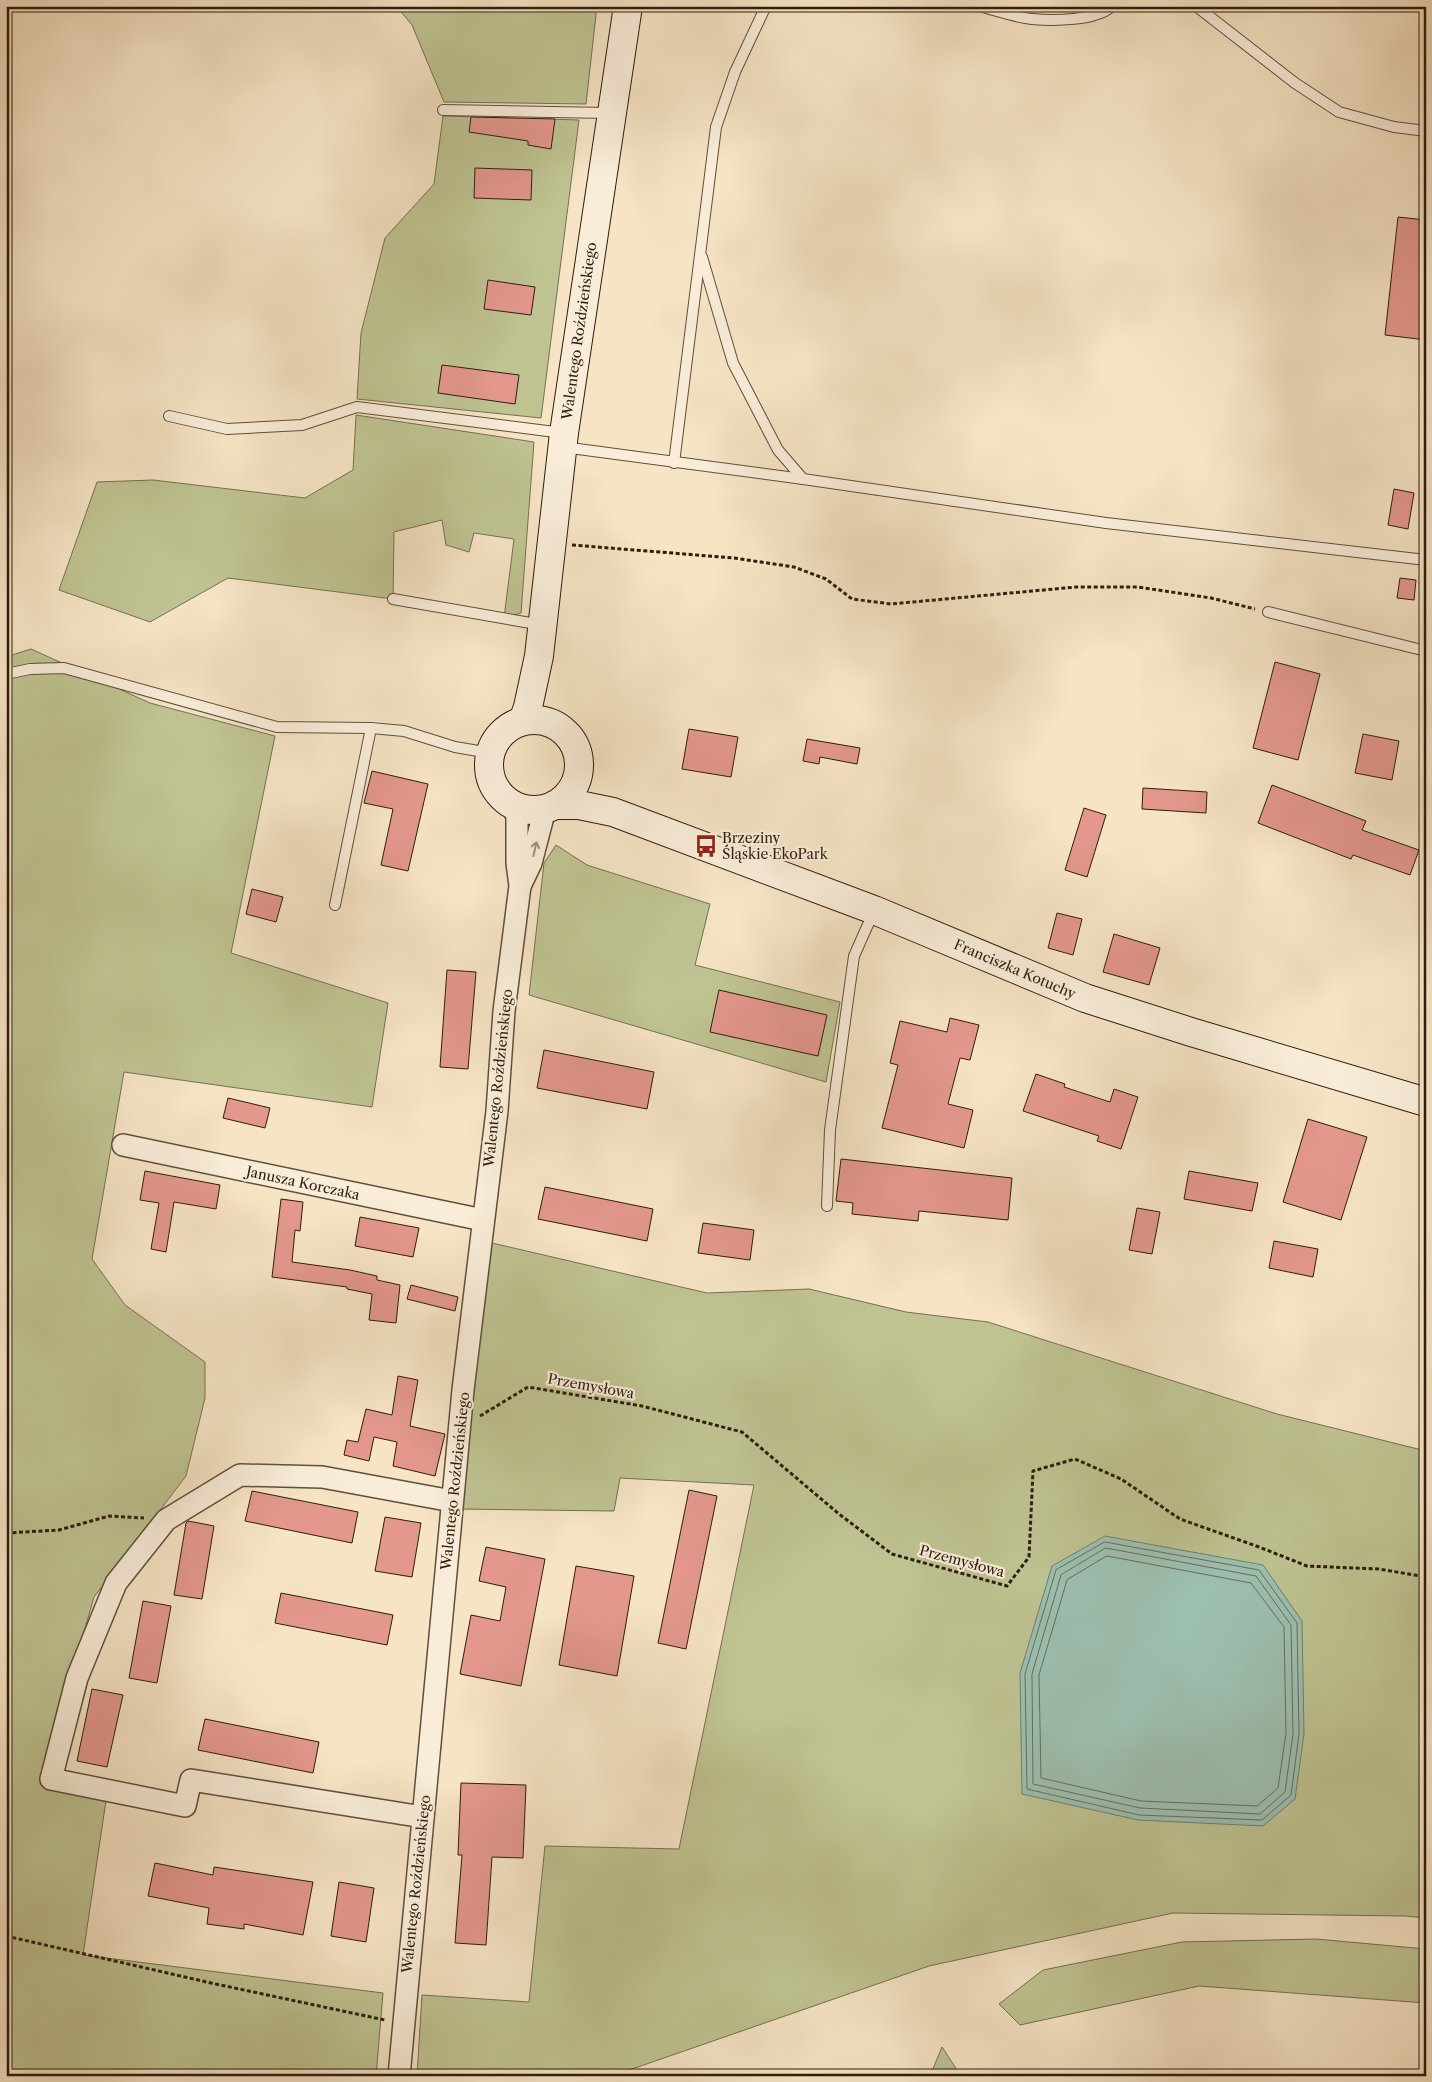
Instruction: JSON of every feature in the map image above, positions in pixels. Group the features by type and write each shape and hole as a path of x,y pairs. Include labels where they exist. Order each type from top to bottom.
{"street":[{"name":"Walentego Roździeńskiego","path":"523,721 528,707 539,656 563,440 628,6"},
{"name":"Walentego Roździeńskiego","path":"539,656 546,693 557,726"},
{"path":"523,721 544,721 557,726 568,735 575,746 579,760 579,773 574,786 566,797 550,807 525,810 515,806 504,799 493,784 488,765 490,752 495,742 502,732 523,721"},
{"name":"Franciszka Kotuchy","path":"579,773 588,787 613,812"},
{"name":"Franciszka Kotuchy","path":"550,807 580,805 613,812 874,910 1085,998 1191,1032 1426,1102"},
{"name":"Walentego Roździeńskiego","path":"398,2076 452,1501 497,1111 504,1011 520,886 518,819 515,806"},
{"name":"Walentego Roździeńskiego","path":"520,886 531,863 550,807"},
{"name":"Janusza Korczaka","path":"123,1145 483,1220"},
{"path":"423,1818 191,1780 185,1806 51,1779 77,1678 116,1583 166,1520 240,1475 322,1477 452,1501"}],"lane":[{"path":"674,463 716,127 735,72 764,10 768,6"},
{"path":"978,6 1031,19 1073,19 1105,12 1112,6"},
{"path":"1196,6 1295,83 1339,112 1394,128 1426,131"},
{"path":"443,110 611,113"},
{"path":"701,254 733,363 778,450 804,479"},
{"path":"169,416 227,428 292,426 302,425 357,407 563,440 674,463 804,479 1106,523 1426,560"},
{"path":"393,599 543,625"},
{"path":"1268,612 1426,650"},
{"path":"6,674 30,669 64,668 277,727 371,728 404,731 455,747 490,752"},
{"path":"336,905 371,728"},
{"path":"827,1206 830,1130 854,956 874,910"}],"path":[{"path":"551,539 577,546 734,558 794,567 826,579 852,599 892,604 1076,587 1138,587 1211,598 1268,612"},
{"name":"Przemysłowa","path":"460,1429 528,1386 642,1406 742,1432 839,1514 892,1554 1007,1586 1029,1557 1032,1471 1076,1459 1121,1479 1180,1519 1307,1566 1379,1569 1426,1577"},
{"path":"6,1534 59,1530 109,1516 166,1520"},
{"path":"6,1936 211,1984 402,2024"}],"green space":[{"path":"396,6 597,6 586,104 444,102 412,25"},
{"path":"443,116 579,120 541,418 357,399 361,333 385,238 434,184"},
{"path":"356,415 534,442 521,613 504,618 514,539 474,533 469,552 446,545 442,520 394,532 393,599 228,578 150,622 59,590 97,482 153,480 305,498 353,470"},
{"path":"31,649 150,703 275,736 231,953 388,1003 372,1107 124,1072 92,1259 125,1305 205,1362 205,1398 186,1476 94,1597 41,1782 107,1794 83,1955 383,1993 376,2076 6,2076 6,657"},
{"path":"556,845 587,865 710,904 695,965 840,1002 826,1082 529,995 544,863"},
{"path":"492,1243 707,1293 809,1289 906,1312 988,1322 1277,1414 1426,1451 1426,1918 1405,1916 1173,1913 929,1966 612,2076 417,2076 422,1995 529,2002 545,1846 679,1849 754,1485 620,1478 614,1511 456,1509"},
{"path":"1316,1939 1426,1949 1426,2003 1199,1986 1020,2025 999,2004 1043,1970 1182,1942"},
{"path":"942,2047 961,2076 930,2076"}],"water":[{"path":"1105,1536 1263,1565 1302,1621 1304,1734 1295,1799 1263,1826 1138,1820 1022,1794 1020,1673 1052,1566"}],"building":[{"path":"471,117 555,119 551,149 528,145 528,141 469,132"},
{"path":"475,168 532,170 531,200 474,198"},
{"path":"1398,217 1426,220 1426,340 1385,335"},
{"path":"488,280 535,287 531,315 484,309"},
{"path":"442,365 519,375 515,404 438,393"},
{"path":"1394,489 1414,493 1408,529 1388,525"},
{"path":"1400,578 1416,580 1414,600 1397,598"},
{"path":"1275,662 1320,674 1298,760 1253,748"},
{"path":"689,729 738,737 731,777 682,769"},
{"path":"1363,734 1399,741 1392,780 1355,773"},
{"path":"807,739 860,748 857,764 820,757 819,764 803,761"},
{"path":"372,771 428,784 408,871 381,865 393,809 364,803"},
{"path":"1272,785 1366,821 1362,830 1419,850 1410,875 1353,855 1351,859 1258,823"},
{"path":"1143,788 1207,792 1206,813 1142,809"},
{"path":"1084,808 1106,815 1087,877 1065,870"},
{"path":"252,889 283,897 276,922 246,914"},
{"path":"1057,913 1082,919 1073,955 1048,948"},
{"path":"1114,934 1160,948 1149,985 1103,972"},
{"path":"447,970 476,972 468,1069 440,1067"},
{"path":"719,990 827,1015 818,1056 710,1032"},
{"path":"950,1018 979,1025 970,1060 960,1058 948,1104 973,1110 964,1148 882,1128 898,1065 890,1063 900,1021 947,1032"},
{"path":"544,1050 654,1072 647,1109 537,1088"},
{"path":"1036,1074 1065,1084 1064,1087 1110,1102 1114,1089 1138,1097 1121,1149 1097,1141 1099,1136 1023,1111"},
{"path":"228,1098 270,1108 265,1128 223,1118"},
{"path":"1308,1119 1367,1137 1341,1220 1283,1202"},
{"path":"841,1159 1012,1178 1008,1220 919,1211 918,1221 852,1214 853,1203 836,1201"},
{"path":"145,1171 220,1185 216,1209 174,1202 166,1252 151,1249 159,1203 140,1200"},
{"path":"1189,1171 1258,1183 1252,1211 1184,1199"},
{"path":"545,1187 653,1209 647,1241 538,1219"},
{"path":"281,1199 303,1202 300,1231 295,1230 292,1262 350,1270 377,1276 377,1280 400,1285 396,1323 369,1320 372,1294 347,1289 347,1287 272,1277"},
{"path":"1137,1208 1160,1212 1152,1254 1129,1250"},
{"path":"360,1217 419,1228 413,1257 355,1246"},
{"path":"703,1223 754,1230 750,1260 698,1253"},
{"path":"1274,1241 1318,1249 1313,1277 1269,1268"},
{"path":"411,1285 458,1297 455,1311 407,1299"},
{"path":"398,1376 418,1380 410,1426 445,1434 435,1476 393,1466 397,1442 374,1437 369,1461 344,1455 347,1440 358,1442 366,1409 392,1415"},
{"path":"689,1490 717,1496 686,1649 658,1643"},
{"path":"252,1491 358,1512 352,1543 245,1521"},
{"path":"385,1517 421,1523 412,1577 375,1571"},
{"path":"188,1521 214,1526 202,1599 174,1595 186,1523"},
{"path":"486,1547 545,1559 521,1686 460,1674 471,1615 500,1621 506,1587 479,1581"},
{"path":"576,1566 634,1576 617,1676 559,1665"},
{"path":"281,1593 393,1615 387,1645 275,1623"},
{"path":"143,1601 171,1606 157,1683 129,1678"},
{"path":"92,1689 123,1695 107,1767 77,1761"},
{"path":"205,1719 319,1742 313,1773 198,1750"},
{"path":"461,1783 526,1785 523,1858 492,1857 486,1945 455,1943 462,1855 458,1855"},
{"path":"155,1863 213,1875 214,1867 313,1882 303,1935 244,1924 244,1929 207,1924 209,1908 148,1896"},
{"path":"339,1882 374,1888 366,1942 331,1936"}],"place":[{"name":"Brzeziny Śląskie EkoPark","path":"706,846"}]}
